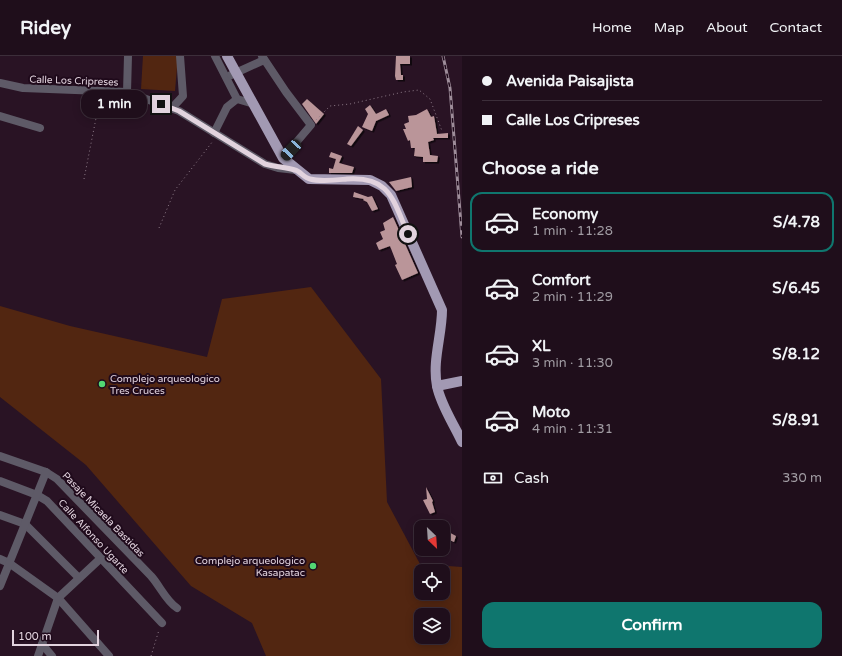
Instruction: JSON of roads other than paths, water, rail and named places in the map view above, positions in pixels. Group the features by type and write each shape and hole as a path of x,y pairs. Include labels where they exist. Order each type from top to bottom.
{"main road":[{"path":"227,56 283,158 296,170 309,179 370,180 382,186 391,195 442,310 442,324 436,364 437,386 445,410 462,442"},
{"path":"437,386 462,381"}],"street":[{"path":"127,92 128,56"},
{"path":"172,108 183,96 180,56"},
{"path":"215,56 237,99 254,104"},
{"path":"226,77 263,58 311,124 283,158"},
{"name":"Calle Los Cripreses","path":"0,83 23,88 127,92 172,108 265,164 278,168 296,170"},
{"path":"216,134 226,107 237,99"},
{"path":"0,116 40,128"},
{"name":"Pasaje Micaela Bastidas","path":"0,456 46,472 57,479 151,576 162,589 167,600 177,608"},
{"path":"0,586 46,472"},
{"name":"Calle Alfonso Ugarte","path":"0,481 37,495 47,501 162,623"},
{"path":"0,515 25,524 80,578"},
{"path":"38,656 58,598 101,558"},
{"path":"0,559 9,563 58,598 109,656"},
{"path":"42,644 52,656"}],"railway":[{"path":"443,56 450,88 462,237"}],"place":[{"name":"Complejo arqueologico Tres Cruces","path":"102,384"},
{"name":"Complejo arqueologico Kasapatac","path":"313,566"}]}
